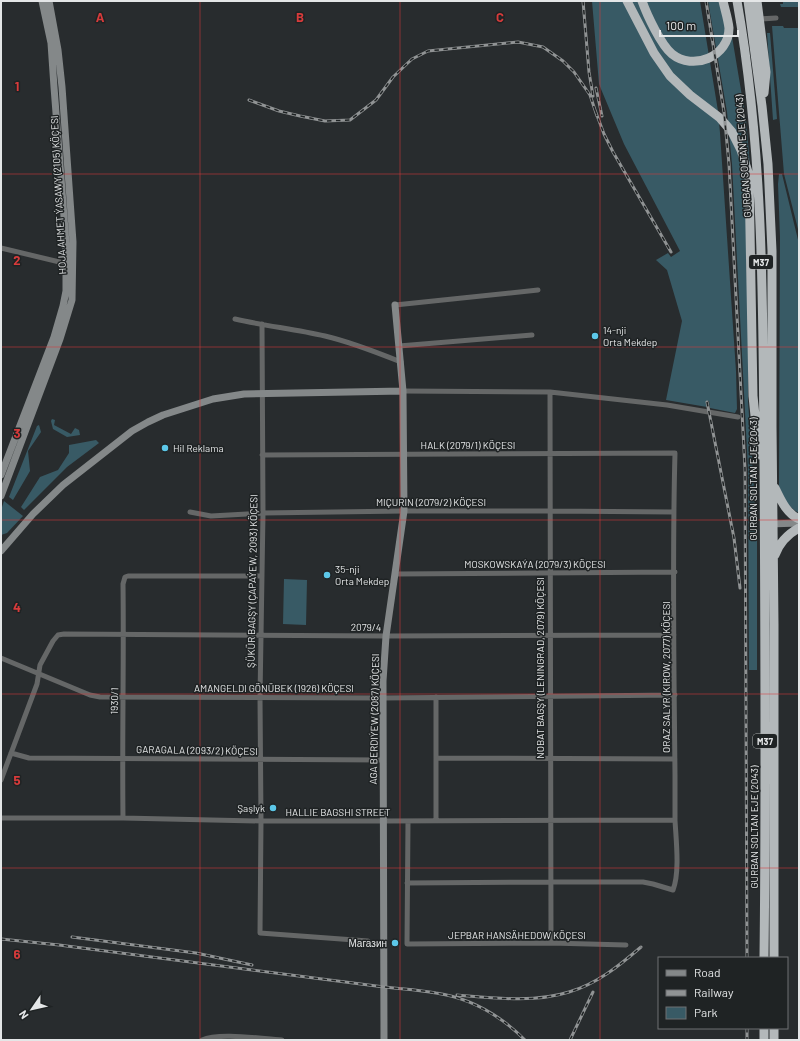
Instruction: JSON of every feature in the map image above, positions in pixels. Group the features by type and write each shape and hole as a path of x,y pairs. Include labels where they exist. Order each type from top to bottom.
{"highway":[{"path":"627,1 654,53 670,76 690,95 720,118 732,132 742,150 749,175 753,396 764,506"},
{"path":"642,1 664,45 671,53 680,59 691,62 703,61 722,48 729,29 723,1"},
{"name":"GURBAN SOLTAN EJE (2043)","path":"737,1 751,106 756,165 761,251 764,506 769,524 773,560 775,804 774,957"},
{"name":"GURBAN SOLTAN EJE (2043)","path":"748,1 768,164 772,251 773,485 769,524 764,957"},
{"path":"757,1 766,72 762,106"},
{"name":"GURBAN SOLTAN EJE (2043)","path":"773,485 788,511 799,519"},
{"path":"773,560 783,542 799,528"},
{"path":"764,1029 764,1040"},
{"path":"774,1029 774,1040"}],"street":[{"name":"HOJA AHMET ÝASAWY (2105) KÖÇESI","path":"1,496 60,339 70,308 73,291 65,235 51,50 42,1"},
{"name":"HOJA AHMET ÝASAWY (2105) KÖÇESI","path":"1,475 54,337 66,291 73,242 62,87 58,50 49,1"},
{"path":"760,19 776,18"},
{"path":"1,248 70,264"},
{"path":"395,304 538,290"},
{"name":"AGA BERDIÝEW (2087) KÖÇESI","path":"384,1040 383,698 386,636 404,511 403,391 395,304"},
{"path":"235,319 310,332 342,340 401,362"},
{"name":"ŞÜKÜR BAGŞY (ÇAPAÝEW, 2093) KÖÇESI","path":"262,324 260,933 368,941"},
{"path":"399,346 532,335"},
{"path":"1,551 32,514 49,497 92,461 141,425 163,415 213,399 244,394 403,391 550,392 666,405 738,418"},
{"name":"NOBAT BAGŞY (LENINGRAD, 2079) KÖÇESI","path":"550,392 549,759 551,943"},
{"name":"HALK (2079/1) KÖÇESI","path":"262,455 675,453"},
{"name":"ORAZ SALYR (KIROW, 2077) KÖÇESI","path":"550,882 643,882 663,886 673,890 677,856 675,820 674,635 675,453"},
{"name":"MIÇURIN (2079/2) KÖÇESI","path":"190,512 211,516 262,513 404,511 674,512"},
{"path":"769,524 799,523"},
{"name":"MOSKOWSKAÝA (2079/3) KÖÇESI","path":"395,574 674,572"},
{"name":"1930/1","path":"123,818 123,584 125,578 128,576 261,576"},
{"name":"2079/4","path":"39,674 40,665 53,641 58,635 69,634 386,636 674,635"},
{"name":"AMANGELDI GÖNÜBEK (1926) KÖÇESI","path":"1,658 95,697 383,698 675,695"},
{"path":"1,780 37,684 39,674"},
{"path":"436,697 436,821"},
{"name":"GARAGALA (2093/2) KÖÇESI","path":"11,753 29,758 383,760"},
{"path":"436,758 675,759"},
{"name":"HALLIE BAGSHI STREET","path":"1,818 123,818 383,822 675,820"},
{"path":"408,821 407,883 550,882"},
{"name":"JEPBAR HANSÄHEDOW KÖÇESI","path":"407,883 407,944 626,944"},
{"path":"202,1040 220,1036 282,1040"}],"green space":[{"path":"592,1 700,1 718,111 720,133 736,371 737,409 735,413 710,408 709,401 706,401 707,407 666,400 682,321 667,270 656,260 668,253 671,257 680,251 624,144 599,84"},
{"path":"708,1 726,1 746,120 752,188 746,247 749,353 748,401 757,533 757,670 749,670 748,469 732,164 727,112"},
{"path":"783,1 799,1 799,7 781,7 780,4 783,4"},
{"path":"772,26 799,28 799,233 784,174"},
{"path":"767,33 770,33 777,119 773,120"},
{"path":"779,174 782,174 799,244 799,513 786,501 781,493 779,485"},
{"path":"52,419 55,420 54,425 71,434 75,428 79,430 80,435 67,437 53,429"},
{"path":"39,425 41,432 28,451 30,471 13,500 9,497 37,426"},
{"path":"96,440 99,443 67,467 24,510 21,507 40,477 58,470 69,453 69,445"},
{"path":"4,501 23,516 7,533 1,535 1,510"},
{"path":"284,579 307,580 306,625 283,624"}],"railway":[{"path":"583,1 589,72 593,96"},
{"path":"706,1 724,112 729,164 745,469 747,957"},
{"path":"249,100 279,111 325,121 350,120 376,100 393,77 412,59 428,51 518,42 543,47 563,61 574,72 590,95 597,116"},
{"path":"596,88 602,116"},
{"path":"595,110 613,152 671,252"},
{"path":"707,402 734,538 740,588"},
{"path":"72,937 196,953 252,965"},
{"path":"1,939 59,945 449,995 484,1009 506,1023 525,1040"},
{"path":"457,995 528,999 542,998 569,992 579,989 599,979 641,947"},
{"path":"570,1040 593,992"},
{"path":"747,1029 747,1040"}],"place":[{"name":"14-nji Orta Mekdep","path":"595,336"},
{"name":"Hil Reklama","path":"165,448"},
{"name":"35-nji Orta Mekdep","path":"327,575"},
{"name":"Şaşlyk","path":"273,808"},
{"name":"Магазин","path":"395,943"}]}
